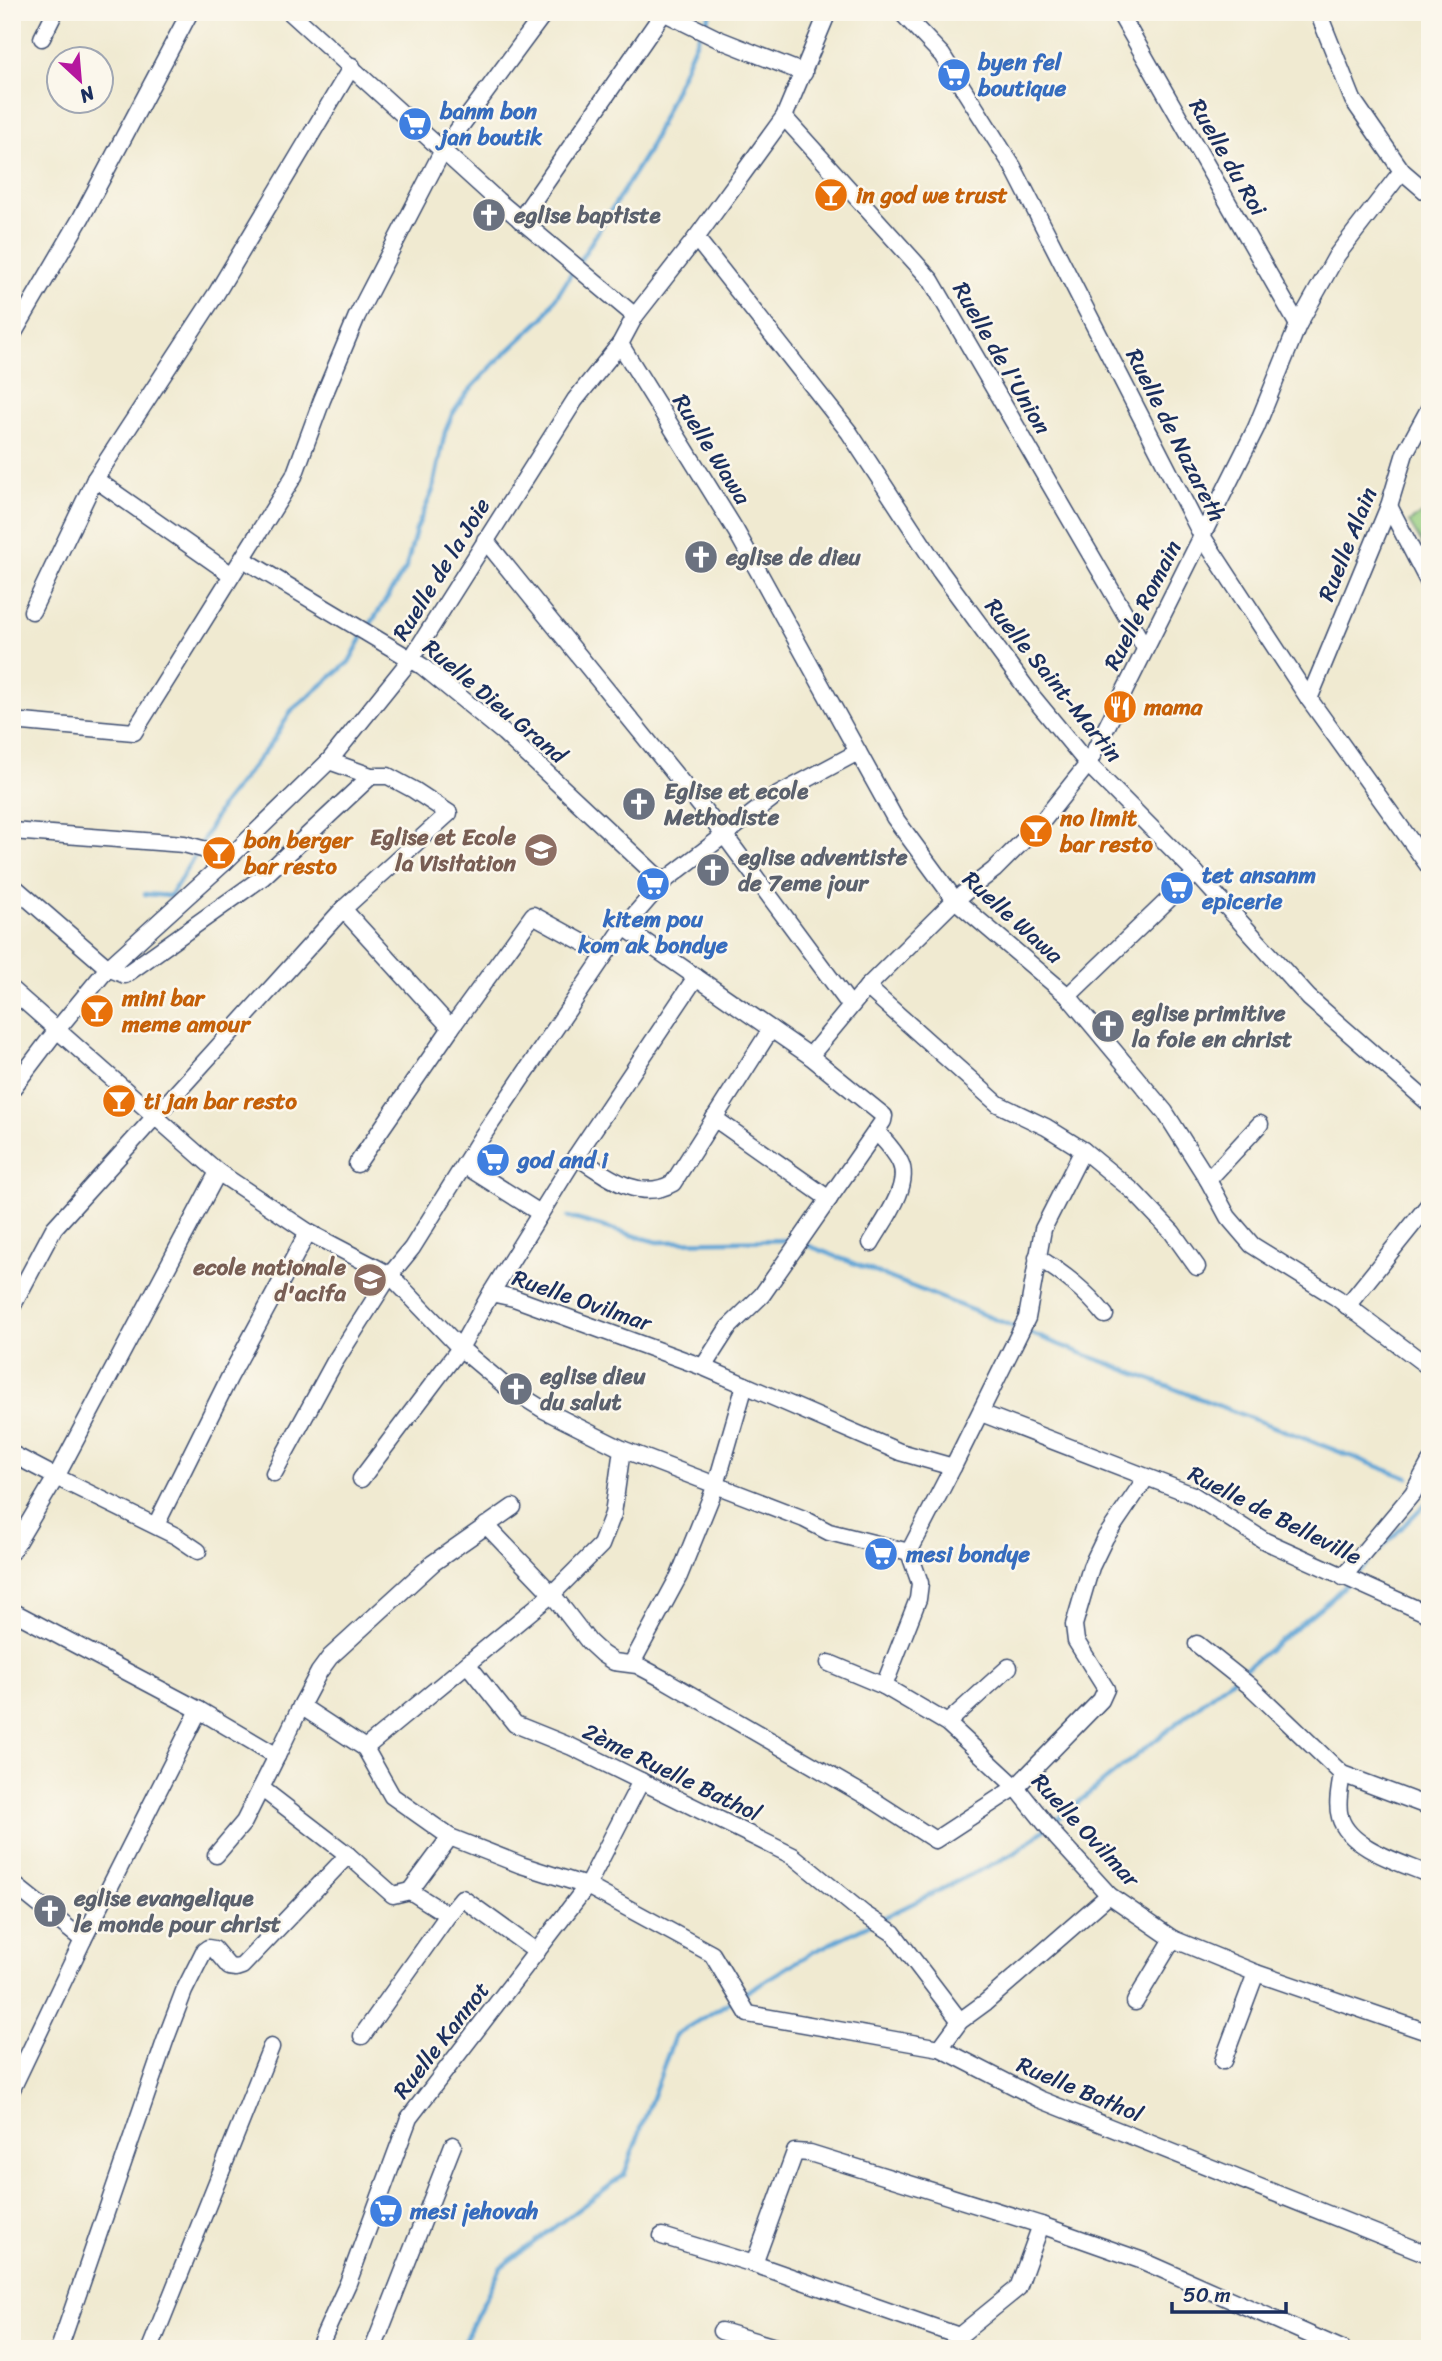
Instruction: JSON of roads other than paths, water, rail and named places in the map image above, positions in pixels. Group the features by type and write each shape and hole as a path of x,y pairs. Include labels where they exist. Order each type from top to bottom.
{"street":[{"path":"41,38 55,12"},
{"path":"12,336 81,218 190,12"},
{"path":"290,12 520,220 635,316"},
{"path":"12,721 134,732 293,476 357,316 443,150 545,12"},
{"path":"520,220 664,12 695,29 804,73"},
{"name":"Ruelle de la Joie","path":"12,1089 108,968 225,862 330,761 411,659 575,400 620,344 635,316 784,117 828,12"},
{"name":"Ruelle de Nazareth","path":"901,12 942,55 1013,167 1202,536 1309,699 1430,868"},
{"name":"Ruelle du Roi","path":"1119,12 1298,325"},
{"path":"1318,12 1353,100 1402,171 1430,195"},
{"path":"32,611 95,479 216,294 352,66"},
{"name":"Ruelle de l'Union","path":"784,117 931,280 1145,648"},
{"name":"Ruelle Romain","path":"810,1056 867,987 955,900 994,870 1041,823 1088,764 1256,428 1298,325 1337,255 1402,171"},
{"name":"Ruelle Saint-Martin","path":"696,238 849,432 940,571 1032,696 1088,764 1196,873 1309,998 1430,1104"},
{"name":"Ruelle Wawa","path":"620,344 736,531 894,817 955,900 1068,996 1165,1112 1228,1217 1252,1245 1347,1306 1430,1368"},
{"name":"Ruelle Alain","path":"1309,699 1389,506 1405,453 1430,407"},
{"path":"95,479 232,575"},
{"path":"1389,506 1430,585"},
{"path":"485,540 725,836 850,1005"},
{"name":"Ruelle Dieu Grand","path":"243,559 411,659 504,733 663,882"},
{"path":"274,1473 334,1363 390,1275 412,1248 464,1165 624,927 663,882 774,797 858,752"},
{"path":"12,1307 54,1228 343,909 449,813 388,776 372,776 330,761"},
{"path":"12,885 108,968 125,975 263,877 372,776"},
{"path":"12,831 184,844 206,850 225,862"},
{"path":"1068,996 1196,873"},
{"path":"343,909 451,1028"},
{"path":"357,1164 533,915 604,954"},
{"path":"624,927 810,1056 884,1116 762,1295 728,1328 703,1367"},
{"path":"491,1293 576,1156 696,977"},
{"path":"867,987 998,1104 1046,1127 1083,1150 1134,1192 1172,1233 1197,1267"},
{"path":"12,990 218,1172 308,1232 390,1275 460,1348 504,1385 544,1410 622,1449 804,1519 829,1532 909,1552"},
{"path":"576,1156 618,1184 649,1191 662,1189 673,1183 771,1029"},
{"path":"714,1118 829,1199"},
{"path":"1208,1180 1260,1124"},
{"path":"871,1242 901,1189 904,1177 901,1162 876,1131"},
{"path":"884,1686 918,1599 919,1583 909,1552 1027,1318 1043,1229 1083,1150"},
{"path":"464,1165 540,1213"},
{"path":"12,1551 56,1477 218,1172"},
{"path":"1347,1306 1430,1203"},
{"path":"156,1525 229,1378 308,1232"},
{"path":"1037,1257 1065,1274 1105,1315"},
{"name":"Ruelle Ovilmar","path":"362,1479 460,1348 491,1293 514,1298 703,1367 900,1451 953,1467"},
{"path":"632,1663 679,1576 716,1485 745,1385"},
{"name":"Ruelle de Belleville","path":"981,1413 1193,1495 1265,1541 1430,1615"},
{"path":"301,1706 365,1748 552,1594 601,1545 614,1514 622,1449"},
{"path":"12,1454 156,1525 198,1551"},
{"path":"1348,1580 1413,1493 1429,1464"},
{"path":"486,1525 552,1594 589,1642 602,1654 614,1662 632,1663 667,1681 873,1800 932,1839 938,1838 1016,1787 1101,1700 1106,1689 1076,1641 1074,1625 1091,1567 1100,1547 1146,1478"},
{"path":"216,1855 244,1822 301,1706 330,1657 433,1563 513,1507"},
{"path":"12,1611 200,1710 277,1756"},
{"path":"1197,1644 1251,1687 1342,1774 1430,1807"},
{"name":"Ruelle Ovilmar","path":"829,1663 884,1686 947,1723 1016,1787 1057,1838 1109,1895 1173,1939 1256,1973 1430,2034"},
{"name":"2ème Ruelle Bathol","path":"468,1665 515,1724 572,1747 793,1856 864,1914 893,1933 960,2021"},
{"path":"947,1723 1009,1667"},
{"path":"12,2089 83,1940 200,1710"},
{"name":"Ruelle Bathol","path":"365,1748 392,1796 450,1837 522,1865 587,1886 712,1954 748,2014 940,2048 1039,2099 1430,2255"},
{"path":"1342,1774 1340,1819 1348,1832 1369,1849 1430,1875"},
{"name":"Ruelle Kannot","path":"318,2349 348,2283 409,2118 587,1886 641,1781"},
{"path":"261,1788 348,1855 393,1895 410,1891 450,1837"},
{"path":"59,2349 165,2041 184,1991 204,1951 208,1948 214,1949 229,1967 242,1966 348,1855"},
{"path":"12,1883 83,1940"},
{"path":"410,1891 447,1915"},
{"path":"940,2048 960,2021 986,2002 1109,1895"},
{"path":"362,2036 447,1915 462,1898 537,1952"},
{"path":"1135,2002 1173,1939"},
{"path":"1223,2061 1256,1973"},
{"path":"150,2349 271,2047"},
{"path":"373,2349 453,2146"},
{"path":"754,2264 794,2152 810,2153 1041,2225 1143,2261 1324,2345 1342,2349"},
{"path":"662,2236 754,2264 958,2342 1018,2288 1041,2225"},
{"path":"721,2330 779,2348"}],"waterway":[{"path":"703,28 711,12"},
{"path":"579,262 648,151 699,35"},
{"path":"368,628 406,568 416,530 433,490 445,432 452,415 466,394 495,363 544,317 574,269"},
{"path":"201,844 222,805 273,741 291,711 349,662 362,638"},
{"path":"145,894 170,896 197,852"},
{"path":"568,1217 657,1242 794,1240"},
{"path":"802,1243 1408,1478"},
{"path":"1354,1576 1430,1499"},
{"path":"1240,1673 1348,1582"},
{"path":"1051,1824 1233,1678"},
{"path":"881,1919 1015,1853 1045,1829"},
{"path":"460,2349 501,2267 624,2175 675,2035 811,1953 870,1924"}],"place":[{"name":"byen fel boutique","path":"954,75"},
{"name":"banm bon jan boutik","path":"415,124"},
{"name":"in god we trust","path":"831,195"},
{"name":"eglise baptiste","path":"489,215"},
{"name":"eglise de dieu","path":"701,557"},
{"name":"mama","path":"1120,707"},
{"name":"Eglise et ecole Methodiste","path":"639,804"},
{"name":"no limit bar resto","path":"1036,831"},
{"name":"Eglise et Ecole la Visitation","path":"541,850"},
{"name":"bon berger bar resto","path":"219,853"},
{"name":"eglise adventiste de 7eme jour","path":"713,870"},
{"name":"kitem pou kom ak bondye","path":"653,884"},
{"name":"tet ansanm epicerie","path":"1177,888"},
{"name":"mini bar meme amour","path":"97,1011"},
{"name":"eglise primitive la foie en christ","path":"1108,1026"},
{"name":"ti jan bar resto","path":"119,1101"},
{"name":"god and i","path":"493,1160"},
{"name":"ecole nationale d'acifa","path":"370,1280"},
{"name":"eglise dieu du salut","path":"516,1389"},
{"name":"mesi bondye","path":"881,1554"},
{"name":"eglise evangelique le monde pour christ","path":"50,1911"},
{"name":"mesi jehovah","path":"386,2211"}]}
